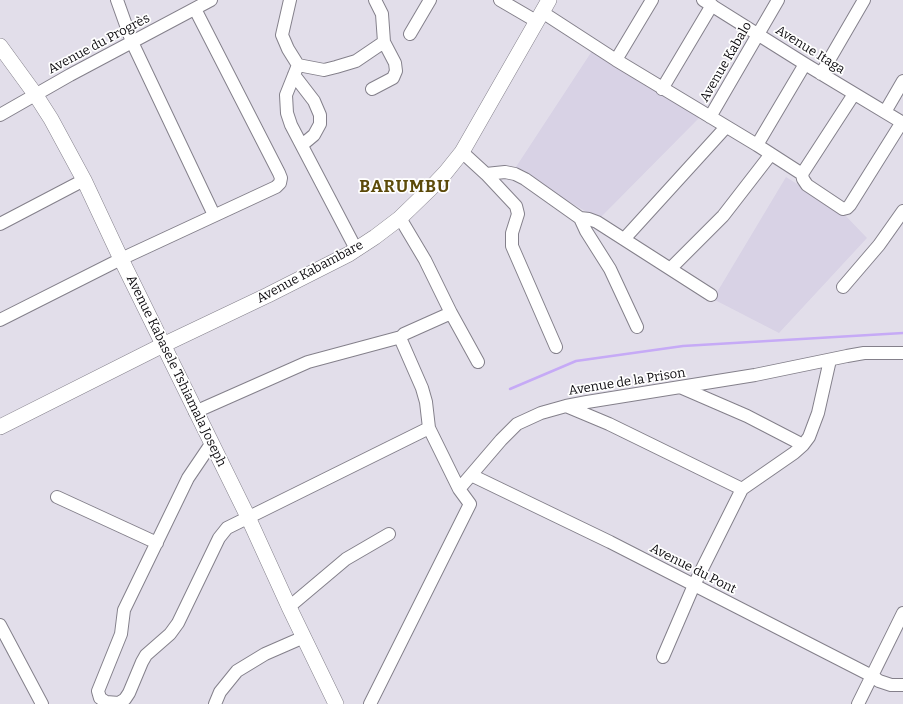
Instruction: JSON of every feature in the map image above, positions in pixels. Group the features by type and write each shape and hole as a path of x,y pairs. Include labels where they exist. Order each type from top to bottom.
{"main road":[{"name":"Avenue Kabambare","path":"0,427 163,345 268,295 356,249 400,218 446,172 462,152 542,11"},
{"name":"Avenue Kabasele Tshiamala Joseph","path":"0,46 35,94 51,119 84,180 195,412 248,517 289,607 336,704"}],"street":[{"path":"117,0 132,42 214,215"},
{"path":"290,0 282,35 296,70 320,114 320,124 314,135 302,145"},
{"path":"372,89 393,78 396,71 395,63 384,42 382,14 375,0"},
{"path":"410,34 430,0"},
{"path":"500,0 542,11 662,89 757,145 802,174 807,185 843,209 850,205 902,123"},
{"path":"616,60 652,0"},
{"name":"Avenue Kabalo","path":"710,117 778,0"},
{"path":"821,74 864,0"},
{"name":"Avenue du Progrès","path":"0,115 35,94 208,1"},
{"path":"662,89 708,2"},
{"name":"Avenue Itaga","path":"708,2 821,74 902,123"},
{"path":"0,320 121,259 276,187 281,181 281,178 195,9"},
{"path":"296,70 324,70 336,68 356,61 384,42"},
{"path":"757,145 805,64"},
{"path":"296,70 286,95 287,113 291,125 356,249"},
{"path":"885,112 903,81"},
{"path":"802,174 854,94"},
{"path":"625,238 726,127"},
{"path":"462,152 486,174 516,206 518,214 512,232 512,246 556,347"},
{"path":"671,268 723,216 771,154"},
{"path":"486,174 506,172 525,178 580,218 597,222 625,238 711,295"},
{"path":"0,224 84,180"},
{"path":"844,287 879,245 903,211"},
{"path":"400,218 425,260 451,313 478,362"},
{"path":"580,218 586,232 610,269 637,327"},
{"path":"195,412 308,362 401,336 451,313"},
{"path":"370,704 470,504 459,489 429,428 426,402 422,388 401,340 401,336"},
{"name":"Avenue de la Prison","path":"459,489 501,440 517,424 541,413 566,406 754,375 864,353 903,353"},
{"path":"663,657 694,585 742,489 803,445 809,437 818,413 830,360"},
{"path":"680,387 747,416 803,445"},
{"path":"566,406 608,424 742,489"},
{"path":"211,444 188,478 124,610 121,634 98,691 100,698 106,702 119,703 125,699 146,655 170,634 178,623 219,538 226,528 429,428"},
{"name":"Avenue du Pont","path":"471,475 610,542 872,676 879,681 891,685 903,685"},
{"path":"57,497 157,542"},
{"path":"289,607 346,559 389,534"},
{"path":"858,704 903,614"},
{"path":"0,626 42,704"},
{"path":"215,704 220,692 237,671 265,654 304,636"}],"shaded area":[{"path":"592,51 700,117 599,219 514,170"},
{"path":"786,177 843,213 867,238 779,333 713,299"}],"waterway":[{"path":"510,389 576,361 683,346 903,333"}],"district":[{"name":"BARUMBU","path":"405,187"}]}
